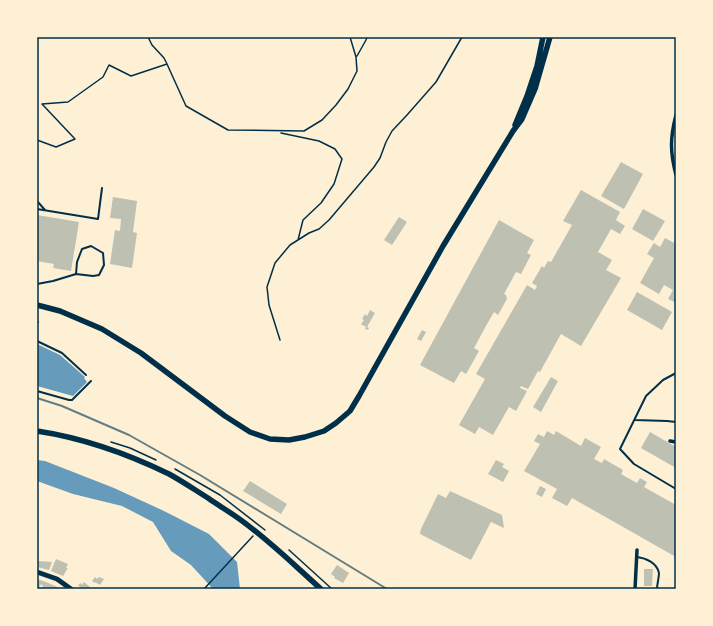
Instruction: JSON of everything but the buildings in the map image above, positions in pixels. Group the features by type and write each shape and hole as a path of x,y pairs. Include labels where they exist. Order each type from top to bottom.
{"main road":[{"path":"513,131 535,72 543,37"},
{"path":"37,305 60,311 102,329 141,353 225,416 250,432 270,439 289,440 324,431 350,411 443,246 513,131 522,119 535,89 550,37"},
{"path":"37,431 99,445 169,475 239,518 279,551 321,589"},
{"path":"37,572 57,578 71,589"}],"street":[{"path":"676,115 671,153 676,174"},
{"path":"670,441 676,442"},
{"path":"635,589 637,550"}],"lane":[{"path":"37,209 98,220 102,188"},
{"path":"37,201 45,211"},
{"path":"37,284 52,282 76,274 93,276 99,275 104,265 103,253 91,246 82,249 77,262 76,274"},
{"path":"37,341 62,353 86,375"},
{"path":"676,373 663,380 646,396 620,449 634,464 676,489"},
{"path":"37,391 72,400 91,381"},
{"path":"634,420 676,422"},
{"path":"637,557 645,558 654,564 659,573 657,589"}],"path":[{"path":"148,37 152,45 164,58 186,106 228,130 277,132 304,131 322,120 336,105 348,89 357,71 356,57 350,37"},
{"path":"356,57 367,37"},
{"path":"280,340 269,305 267,287 275,263 290,245 309,233 319,229 329,220 374,167 380,158 392,131 436,82 462,37"},
{"path":"37,140 56,147 75,139 42,104 68,102 103,77 109,65 131,76 167,64"},
{"path":"277,132 319,141 335,148 342,159 334,184 321,204 303,220 298,240"},
{"path":"260,526 266,530"},
{"path":"204,589 242,547"},
{"path":"288,549 332,589"}],"water":[{"path":"37,344 60,355 85,377 84,378 87,382 73,396 37,386"},
{"path":"37,460 45,461 114,488 209,534 237,562 240,589 213,589 191,565 171,551 153,522 122,506 73,494 37,481"}],"railway":[{"path":"37,398 62,406 129,435 200,475 387,589"}]}
